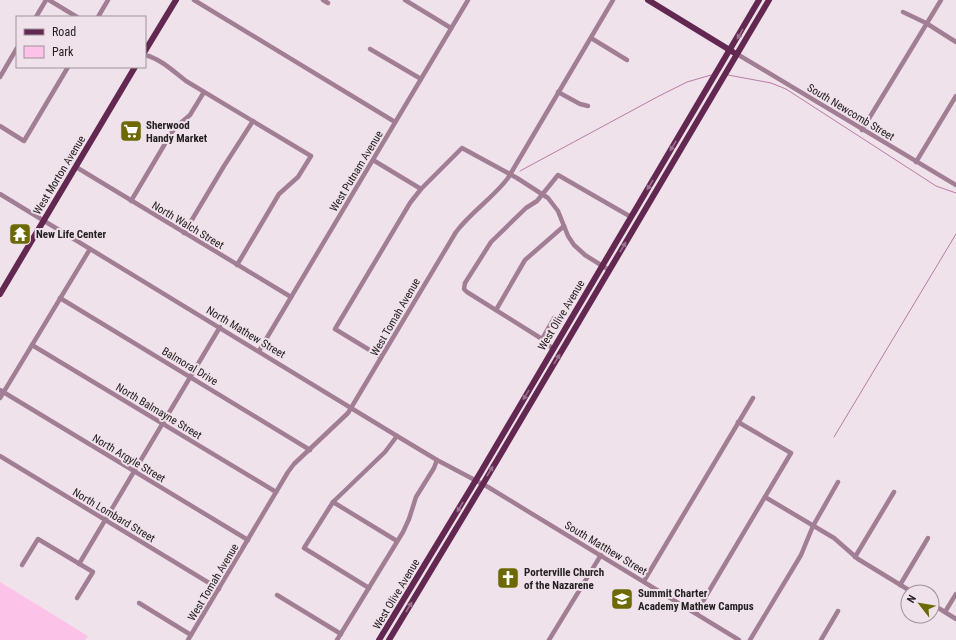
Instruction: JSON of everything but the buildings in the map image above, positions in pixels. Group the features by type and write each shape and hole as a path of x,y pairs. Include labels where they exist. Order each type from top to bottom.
{"main road":[{"path":"146,49 176,0"},
{"path":"648,0 737,54"},
{"name":"West Olive Avenue","path":"379,640 476,481 759,0"},
{"name":"West Olive Avenue","path":"389,640 483,484 768,0"},
{"name":"West Morton Avenue","path":"0,294 134,68"}],"street":[{"path":"37,16 47,0 74,16"},
{"path":"99,16 108,0"},
{"path":"194,0 395,122"},
{"path":"323,0 328,3"},
{"path":"405,0 451,28"},
{"name":"West Putnam Avenue","path":"259,351 468,0"},
{"name":"West Tomah Avenue","path":"188,640 291,468 341,421 352,407 456,232 499,188 510,174 613,0"},
{"path":"862,130 940,0"},
{"path":"904,12 956,42"},
{"path":"591,38 627,60"},
{"path":"370,49 421,79"},
{"path":"0,77 16,50"},
{"name":"South Newcomb Street","path":"737,54 956,186"},
{"path":"146,55 152,57 204,92 311,156 298,177 279,194 237,265"},
{"path":"0,126 24,141 67,68"},
{"path":"131,201 172,132 190,115 204,92"},
{"path":"558,92 580,104 588,106"},
{"path":"916,162 956,96"},
{"path":"184,233 253,121"},
{"path":"381,357 335,329 403,213 421,189 462,148 510,174 543,195 556,208 568,236 578,249 609,270"},
{"path":"373,160 421,189"},
{"name":"North Walch Street","path":"76,167 291,297"},
{"path":"553,349 542,339 467,292 464,289 465,283 494,239 526,208 543,195 558,175 631,217"},
{"name":"North Mathew Street","path":"0,194 352,407 397,436 437,460 483,484"},
{"path":"496,310 525,260 564,226"},
{"path":"0,398 2,392 90,249"},
{"name":"Balmoral Drive","path":"60,298 310,450"},
{"path":"542,339 554,318"},
{"path":"79,564 220,327"},
{"name":"North Balmayne Street","path":"32,345 276,492"},
{"name":"North Argyle Street","path":"2,392 248,540"},
{"path":"644,581 753,398"},
{"path":"696,613 791,453 738,422"},
{"path":"369,588 304,548 333,502 385,452 397,436"},
{"name":"North Lombard Street","path":"0,456 219,589"},
{"path":"337,640 406,526 416,497 434,468 437,460"},
{"path":"750,640 801,555 813,526 838,482"},
{"name":"South Matthew Street","path":"483,484 739,640"},
{"path":"854,556 894,492"},
{"path":"765,497 834,538 854,556 900,585"},
{"path":"333,502 397,541"},
{"path":"901,584 928,538"},
{"path":"22,565 38,539 92,572 77,598"},
{"path":"549,640 601,555"},
{"path":"945,612 956,594"},
{"path":"277,595 341,634"},
{"path":"139,603 192,635"},
{"path":"940,609 956,619"},
{"path":"821,640 838,611"}],"green space":[{"path":"0,582 88,636 85,640 0,640"}],"waterway":[{"path":"520,171 659,96 687,82 711,75"},
{"path":"728,75 771,83 786,89 936,186 956,193"},
{"path":"834,437 956,234"}],"place":[{"name":"Sherwood Handy Market","path":"131,131"},
{"name":"New Life Center","path":"20,234"},
{"name":"Porterville Church of the Nazarene","path":"508,578"},
{"name":"Summit Charter Academy Mathew Campus","path":"622,599"}]}
